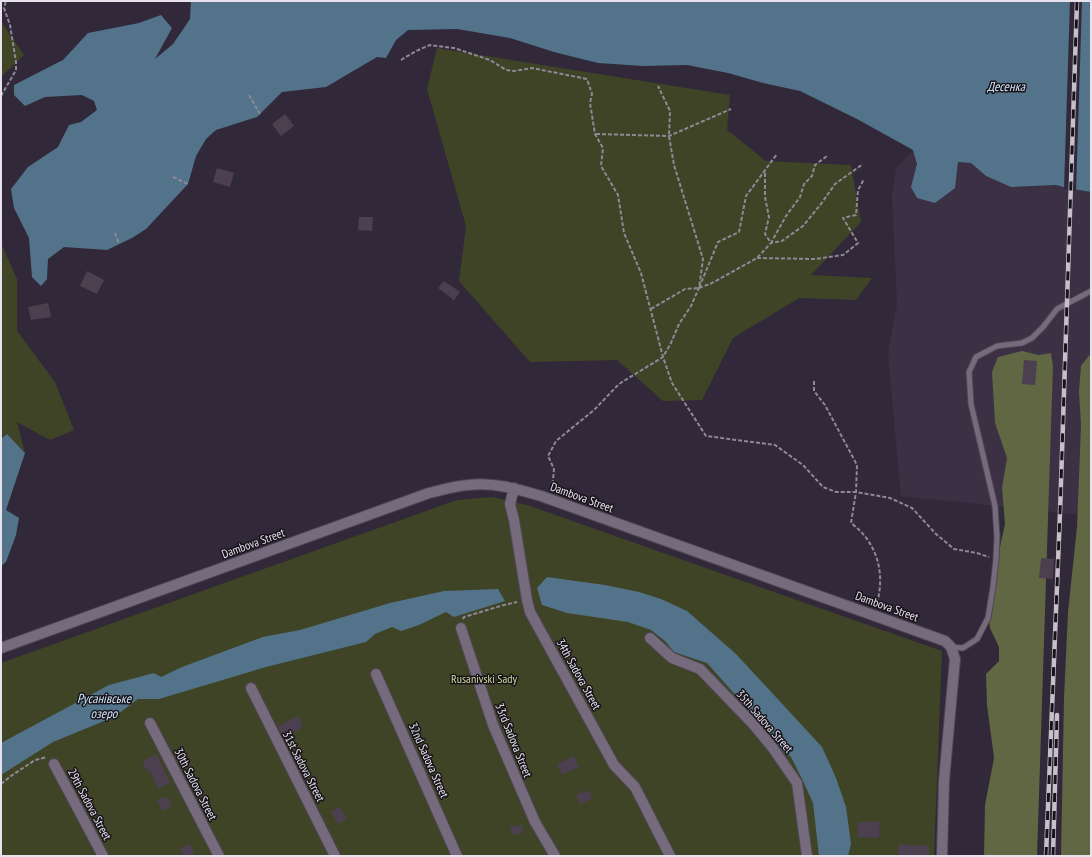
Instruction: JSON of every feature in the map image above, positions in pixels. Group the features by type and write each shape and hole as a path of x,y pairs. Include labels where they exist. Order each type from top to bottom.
{"street":[{"name":"Dambova Street","path":"1,648 429,493 468,485 481,484 514,488 551,499 944,641 951,647"},
{"name":"34th Sadova Street","path":"514,488 510,504 530,612 614,765 636,787 670,856"},
{"name":"33rd Sadova Street","path":"461,628 493,725 535,822 555,856"},
{"name":"35th Sadova Street","path":"650,638 672,658 700,670 753,724 772,747 797,783 807,856"},
{"path":"942,856 944,781 955,659 951,647"},
{"name":"32nd Sadova Street","path":"376,674 457,856"},
{"name":"31st Sadova Street","path":"251,688 335,856"},
{"name":"30th Sadova Street","path":"150,723 219,856"},
{"name":"29th Sadova Street","path":"54,764 103,856"}],"lane":[{"path":"951,647 963,648 977,639 988,618 996,559 997,537 995,506 971,404 969,372 976,357 997,346 1022,343 1032,338 1057,309 1091,292"}],"path":[{"path":"1,96 16,70 10,25 4,8 6,1"},
{"path":"401,60 430,45 454,48 490,60 506,70 514,71 532,68 587,79 592,94 590,103 595,134 603,148 601,166 618,195 624,233 641,272 663,357 672,383 706,436 775,445 803,465 823,486 836,492 856,492 890,498 912,508 936,534 954,549 977,553 996,559"},
{"path":"658,86 670,111 669,136 674,165 703,259 699,288"},
{"path":"249,95 260,114"},
{"path":"595,134 669,136 731,109"},
{"path":"551,499 554,469 548,456 556,442 594,410 619,384 663,357 679,324 691,306 718,242 739,232 746,196 778,154"},
{"path":"651,309 685,289 699,288 712,283 757,258 771,243 786,216 800,197 804,184 812,176 814,165 827,156"},
{"path":"771,243 782,240 803,226 835,184 863,164"},
{"path":"764,172 769,217 765,234 771,243"},
{"path":"173,177 188,184"},
{"path":"757,258 815,259 843,254 858,243 843,218 856,215 858,190 864,179"},
{"path":"115,233 119,244"},
{"path":"814,381 814,391 825,405 857,465 856,492 851,523 859,530 874,550 880,572 880,593 873,615"},
{"path":"461,628 464,617 527,600"},
{"path":"1,784 35,760 48,756 54,764"}],"shaded area":[{"path":"913,150 917,164 911,187 955,187 958,162 971,163 986,176 1011,187 1056,185 1091,192 1091,516 901,496 888,353 897,304 892,196 896,169"}],"green space":[{"path":"1,21 24,55 1,77"},
{"path":"437,48 730,95 727,130 766,161 851,165 861,222 811,275 872,278 856,300 799,298 733,338 702,400 663,401 617,360 530,362 459,281 466,226 427,89"},
{"path":"1,243 17,279 17,331 55,382 74,430 50,440 17,422 25,453 7,434 1,439"},
{"path":"1022,351 1039,355 1051,353 1053,366 1037,856 984,856 985,805 994,758 987,705 986,674 999,661 999,647 990,628 988,614 995,570 1005,524 1002,488 1007,458 995,423 992,372 998,357"},
{"path":"1091,353 1091,856 1061,856 1064,698 1068,612 1077,527 1081,426 1079,391 1081,366"},
{"name":"Rusanivski Sady","path":"492,497 527,505 942,651 934,856 1,856 1,663 457,500"}],"water":[{"name":"Десенка","path":"191,1 1091,1 1091,192 1056,185 1011,187 986,176 971,163 958,162 955,188 935,203 917,198 911,187 917,164 913,150 857,119 800,91 763,83 728,73 687,65 643,66 598,63 554,52 510,38 457,29 408,30 396,40 386,58 377,57 326,87 282,92 257,117 216,130 206,139 196,156 188,184 146,229 132,238 107,250 64,247 48,259 47,279 41,286 32,277 29,238 14,208 11,189 28,167 58,147 69,125 81,122 97,110 94,101 82,95 45,97 25,106 14,95 14,85 63,60 88,33 139,23 161,15 172,28 155,59 173,44 190,19"},
{"path":"7,434 25,453 6,510 19,518 16,535 6,562 1,566 1,439"},
{"path":"547,577 605,585 639,592 661,599 687,611 736,654 822,747 836,778 846,807 851,844 848,856 819,856 813,803 791,757 783,752 767,729 753,716 707,663 674,652 665,641 651,630 628,622 567,613 542,605 537,588"},
{"name":"Русанівське озеро","path":"498,589 505,601 454,617 446,612 419,625 401,631 392,627 375,634 366,642 266,667 159,699 138,699 114,717 53,742 1,775 1,743 109,685 154,673 161,677 182,667 263,637 300,630 390,603 444,591"}],"pier":[{"path":"1070,1 1082,1 1076,191 1064,189"}],"building":[{"path":"285,114 294,126 281,136 272,124"},
{"path":"217,168 234,173 230,187 213,182"},
{"path":"359,217 373,217 372,231 358,230"},
{"path":"87,271 104,280 97,294 80,286"},
{"path":"444,281 460,292 454,300 438,288"},
{"path":"48,303 51,317 31,320 28,307"},
{"path":"1024,360 1037,361 1035,385 1022,384"},
{"path":"1041,558 1054,559 1053,579 1039,578"},
{"path":"298,716 303,727 283,737 278,726"},
{"path":"157,754 170,783 158,789 150,770 147,772 142,761"},
{"path":"574,756 579,767 562,775 557,764"},
{"path":"589,790 592,799 580,804 576,795"},
{"path":"167,796 172,807 162,811 157,800"},
{"path":"340,807 347,819 338,824 331,812"},
{"path":"858,822 880,822 879,838 858,837"},
{"path":"522,825 523,833 512,835 510,827"},
{"path":"190,844 194,853 184,856 180,848"},
{"path":"898,844 929,846 929,856 898,856"}],"railway":[{"path":"1046,856 1060,513 1077,1"},
{"path":"1053,856 1057,715"}]}
